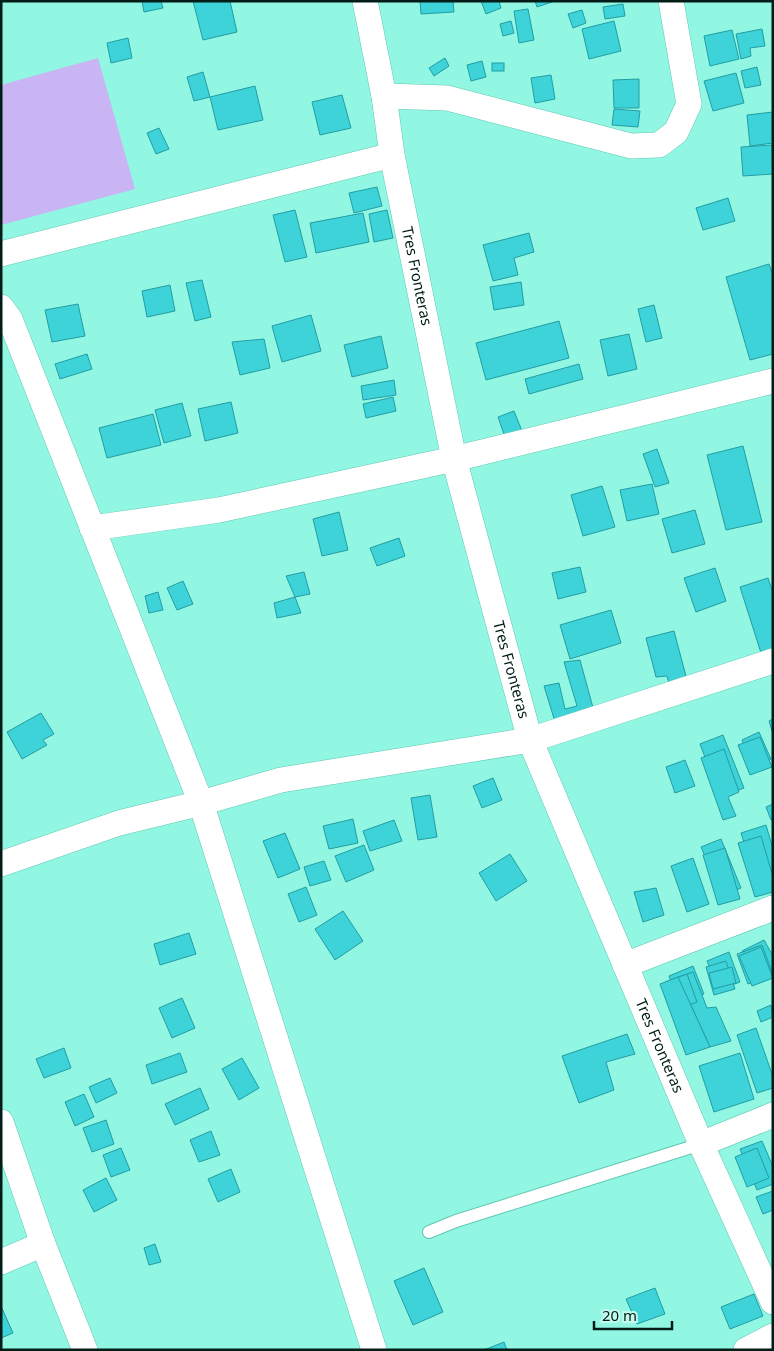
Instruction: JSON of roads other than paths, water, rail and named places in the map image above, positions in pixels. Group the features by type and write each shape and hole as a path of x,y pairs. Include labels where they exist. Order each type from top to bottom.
{"street":[{"name":"Tres Fronteras","path":"365,1 384,96 392,155 454,459 530,740 701,1144 773,1302"},
{"path":"384,96 447,98 631,146 659,145 676,132 689,104 671,1"},
{"path":"1,254 392,155"},
{"path":"1,306 10,319 201,803 374,1350"},
{"path":"92,528 219,510 454,459 773,381"},
{"path":"1,864 119,823 201,803 281,780 530,740 773,662"},
{"path":"625,965 773,908"},
{"path":"701,1144 773,1115"},
{"path":"1,1122 43,1244 85,1350"},
{"path":"1,1262 43,1244"},
{"path":"746,1350 773,1336"}],"lane":[{"path":"429,1232 456,1221 701,1144"}]}
